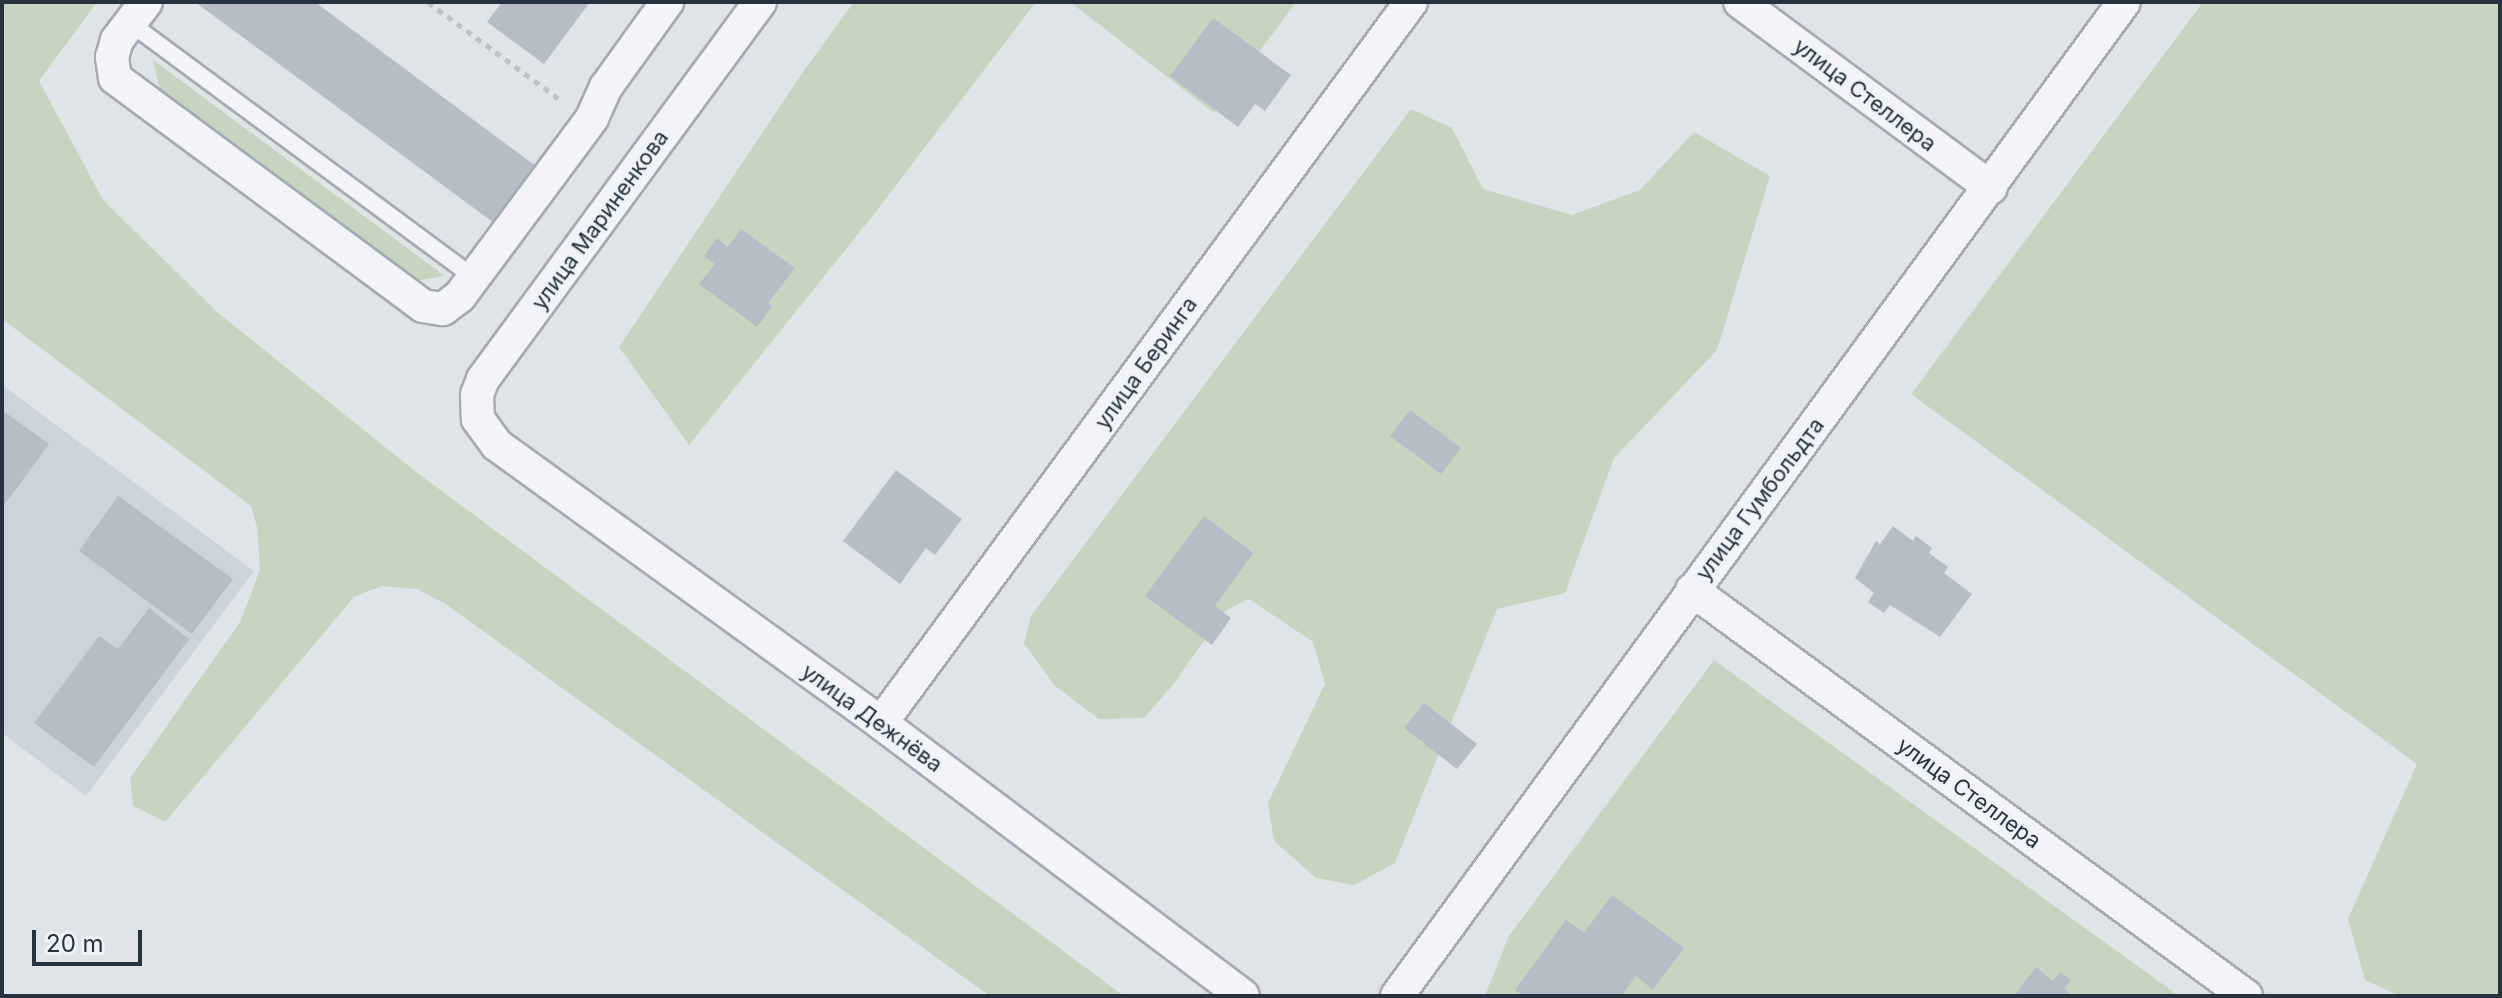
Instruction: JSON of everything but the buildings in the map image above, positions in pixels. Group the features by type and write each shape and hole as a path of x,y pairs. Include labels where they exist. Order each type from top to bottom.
{"street":[{"path":"138,12 112,57 115,78 423,306 443,309 460,296 590,122 606,87 667,2"},
{"name":"улица Мариненкова","path":"497,445 478,419 477,395 483,379 760,2"},
{"name":"улица Беринга","path":"881,723 1411,2"},
{"name":"улица Стеллера","path":"1740,2 1991,188"},
{"name":"улица Гумбольдта","path":"1397,996 1692,590 1991,188 2124,2"},
{"name":"улица Дежнёва","path":"497,445 881,723 1243,996"},
{"name":"улица Стеллера","path":"1692,590 2246,996"}],"lane":[{"path":"138,12 474,278"}],"path":[{"path":"428,2 590,122"}],"shaded area":[{"path":"2,385 254,571 86,796 2,733"}],"green space":[{"path":"2,2 97,2 39,81 103,200 217,312 416,472 1124,996 990,996 444,603 417,589 382,586 354,597 165,822 133,806 130,778 240,622 260,570 257,527 251,506 2,319"},
{"path":"854,2 1036,2 874,214 689,445 619,347 805,69"},
{"path":"1070,2 1296,2 1214,113"},
{"path":"2203,2 2500,2 2500,996 2400,996 2365,980 2348,919 2417,764 1911,394"},
{"path":"153,60 445,276 410,282 162,98"},
{"path":"1411,109 1452,128 1483,189 1572,215 1640,190 1694,132 1770,176 1717,350 1614,458 1565,593 1497,609 1395,863 1354,885 1316,878 1274,841 1268,803 1325,684 1313,642 1249,599 1225,611 1173,685 1144,718 1099,719 1055,686 1024,643 1031,616"},
{"path":"1714,660 2179,996 1485,996 1509,936"}]}
